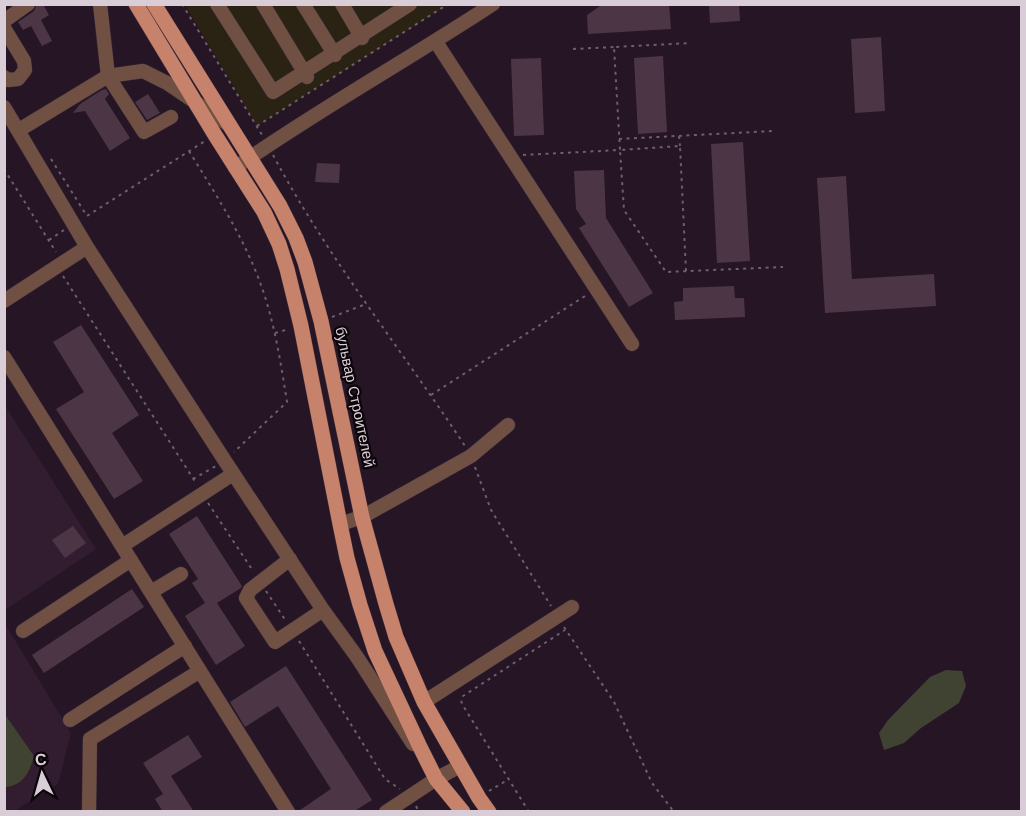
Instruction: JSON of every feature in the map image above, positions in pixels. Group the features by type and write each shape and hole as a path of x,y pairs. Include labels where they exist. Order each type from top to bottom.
{"main road":[{"path":"136,4 264,212 279,244 301,326 347,558 360,605 375,651 419,745 436,779 463,812"},
{"name":"бульвар Строителей","path":"154,4 280,206 296,238 321,321 362,517 396,637 424,702 489,812"}],"street":[{"path":"4,21 28,4"},
{"path":"100,4 108,76 144,132 171,117"},
{"path":"217,4 273,92 306,74 362,37 389,10 410,4"},
{"path":"262,4 306,74"},
{"path":"303,4 334,54"},
{"path":"342,4 362,37"},
{"path":"235,168 493,4"},
{"path":"4,28 24,61 25,70 18,79 8,81 4,77"},
{"path":"436,42 632,344"},
{"path":"19,130 108,76 143,71 166,83 230,125"},
{"path":"4,107 87,247 233,474 357,657 436,779"},
{"path":"4,300 87,247"},
{"path":"4,357 151,592 190,646 200,671 288,812"},
{"path":"340,524 362,517 471,456 508,425"},
{"path":"122,546 233,474"},
{"path":"22,631 131,560"},
{"path":"290,560 260,581 250,590 246,598 275,642 323,610"},
{"path":"151,592 181,574"},
{"path":"424,702 572,607"},
{"path":"70,720 190,646"},
{"path":"357,657 368,656 375,651"},
{"path":"88,812 90,739 200,671"},
{"path":"386,812 460,766"}],"path":[{"path":"182,4 257,126 323,240 471,456 491,510 614,702 652,783 674,812"},
{"path":"257,126 448,4"},
{"path":"573,49 691,43"},
{"path":"614,47 624,210 666,272 783,267"},
{"path":"619,139 773,131"},
{"path":"46,151 87,216 215,135"},
{"path":"679,136 686,272"},
{"path":"511,155 680,146"},
{"path":"189,151 222,206 257,272 275,333 287,402 225,461 194,479"},
{"path":"4,169 202,493 385,779 409,796"},
{"path":"49,240 73,225"},
{"path":"431,395 585,296 597,292"},
{"path":"529,812 461,700 463,696 566,630"},
{"path":"489,791 509,779"}],"shaded area":[{"path":"185,5 448,5 257,126"},
{"path":"4,404 96,549 5,610 4,610"},
{"path":"4,622 71,733 58,784 13,812 4,811"}],"green space":[{"path":"946,670 962,671 966,686 959,703 921,728 904,743 884,750 879,733 888,720 930,677"},
{"path":"4,713 34,756 25,777 17,784 5,787"}],"building":[{"path":"37,4 43,4 49,15 41,20 52,41 42,46 31,26 23,30 18,22 34,11"},
{"path":"603,4 669,4 671,29 588,34 587,15"},
{"path":"709,4 739,4 740,21 710,23"},
{"path":"881,37 885,111 855,113 851,39"},
{"path":"663,56 667,132 638,134 634,58"},
{"path":"541,58 544,135 514,136 511,59"},
{"path":"106,89 109,94 105,99 130,138 110,151 85,111 73,113 80,104"},
{"path":"148,94 160,113 147,120 135,102"},
{"path":"743,142 750,261 717,263 711,144"},
{"path":"317,163 340,164 339,183 315,182"},
{"path":"604,170 606,218 653,293 629,307 579,228 586,224 576,209 574,171"},
{"path":"846,176 852,279 934,274 936,306 825,313 817,178"},
{"path":"734,286 735,298 744,298 745,317 675,320 674,302 683,301 683,288"},
{"path":"81,325 139,415 112,433 143,481 114,499 56,409 84,392 53,342"},
{"path":"197,516 242,586 217,603 245,646 216,665 185,616 205,603 192,583 198,579 169,534"},
{"path":"73,526 86,543 65,558 52,540"},
{"path":"132,589 144,607 44,673 32,655"},
{"path":"286,666 372,800 353,812 297,812 331,789 278,706 245,727 230,702"},
{"path":"188,735 202,757 171,776 194,812 163,812 155,799 163,794 143,763"}]}
